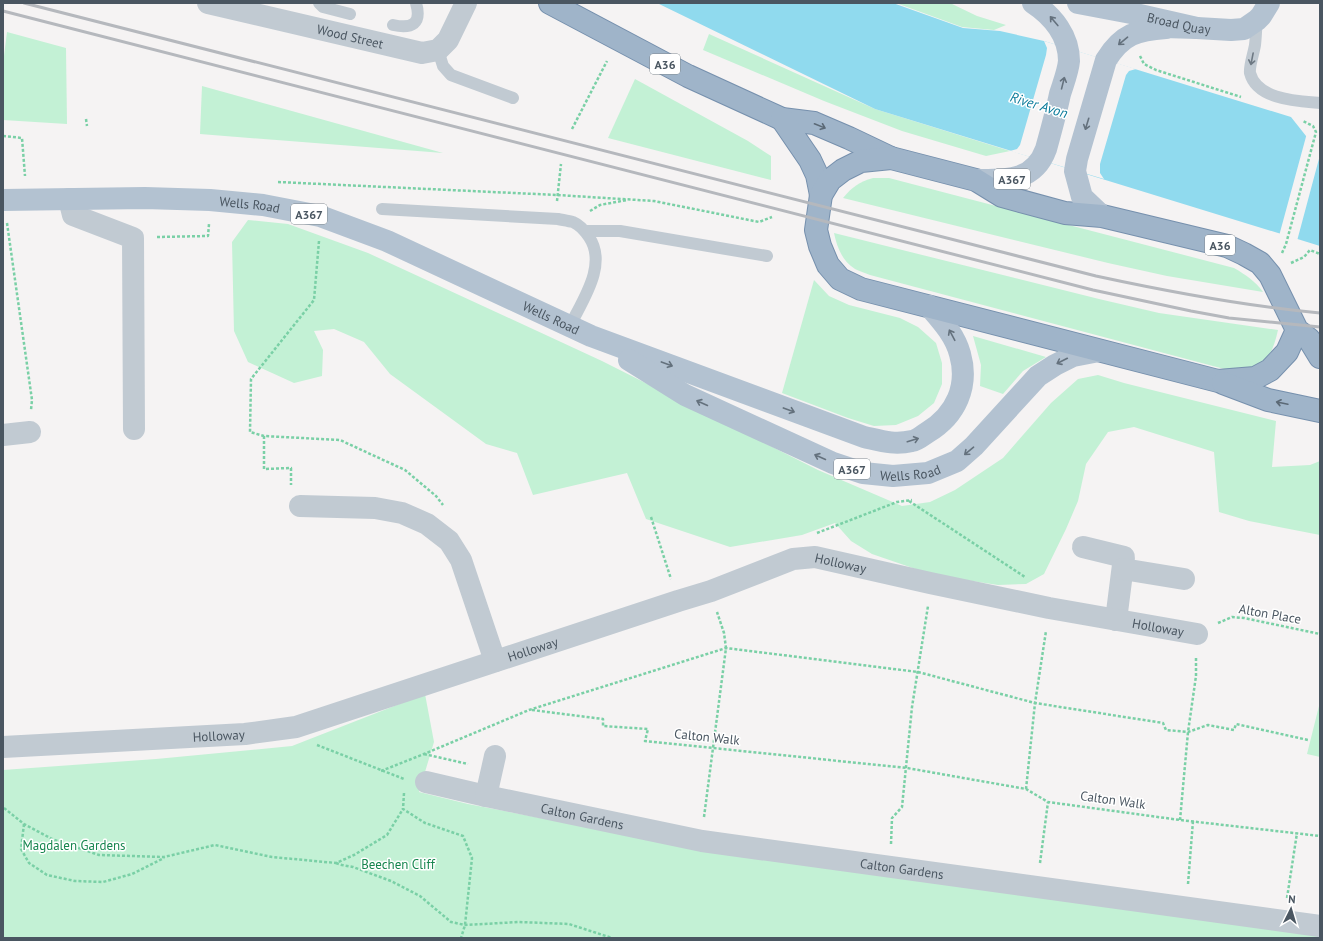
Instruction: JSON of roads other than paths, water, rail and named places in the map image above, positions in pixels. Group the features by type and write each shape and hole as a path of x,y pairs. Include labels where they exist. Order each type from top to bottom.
{"highway":[{"name":"A36","path":"550,3 688,76 782,119 814,123 850,138 890,158 976,180 1002,196 1065,213 1102,216 1227,246 1260,263 1270,275 1297,330 1309,339 1320,357"},
{"name":"A36","path":"782,119 810,160 817,175 820,195 816,230 820,246 828,265 840,279 861,289 1218,381 1268,400 1320,411"},
{"name":"A36","path":"820,195 830,180 843,170 862,161 890,158"},
{"name":"A36","path":"1218,381 1255,378 1270,370 1287,352 1297,330"}],"main road":[{"name":"A367","path":"976,180 1009,180 1023,175 1034,168 1041,160 1046,149 1069,62 1064,35 1045,10 1033,3"},
{"name":"Broad Quay","path":"1078,3 1132,8 1197,28 1231,30 1244,29 1263,12"},
{"path":"1102,216 1082,197 1076,171 1077,159 1106,60 1112,50 1125,39 1132,34 1145,29 1166,28 1164,27 1197,28"},
{"name":"Wells Road","path":"3,200 145,198 210,200 263,205 320,216 387,241 591,336 864,437 891,444 914,441 936,428 952,411 962,390 963,372 960,353 951,332 928,306"},
{"name":"Wells Road","path":"591,336 685,395 833,463 863,473 893,476 928,473 956,461 974,446 1038,376 1072,356 1099,351"}],"street":[{"name":"Wood Street","path":"208,3 422,54 438,50"},
{"path":"438,50 448,40 466,3"},
{"path":"69,199 73,215 133,238 134,429"},
{"path":"3,435 30,432"},
{"name":"Holloway","path":"300,506 375,508 402,513 428,524 449,541 461,560 495,661"},
{"path":"1083,547 1124,557 1116,620"},
{"name":"Holloway","path":"3,747 245,734 296,727 710,591 793,559 815,556 1049,608 1197,634"},
{"path":"1123,569 1184,579"},
{"path":"486,796 494,756"},
{"name":"Calton Gardens","path":"426,782 702,841 1320,926"}],"lane":[{"path":"319,3 323,8 350,14"},
{"path":"393,25 405,27 413,24 417,19 418,10 416,3"},
{"path":"1263,12 1250,72 1255,84 1271,94 1288,100 1316,103 1320,92"},
{"path":"438,50 443,66 451,75 513,98"},
{"path":"382,209 558,219 573,222 585,231 593,243 596,261 593,278 570,326"},
{"path":"585,231 620,231 767,256"}],"water":[{"name":"River Avon","path":"657,3 893,3 963,28 1000,31 1044,41 1291,117 1310,141 1320,141 1320,246 875,109"}],"railway":[{"path":"24,3 1096,276 1207,298 1263,307 1320,313"},
{"path":"3,11 1093,290 1229,318 1320,327"}],"park label":[{"name":"Magdalen Gardens","path":"74,845"},
{"name":"Beechen Cliff","path":"398,864"}]}
